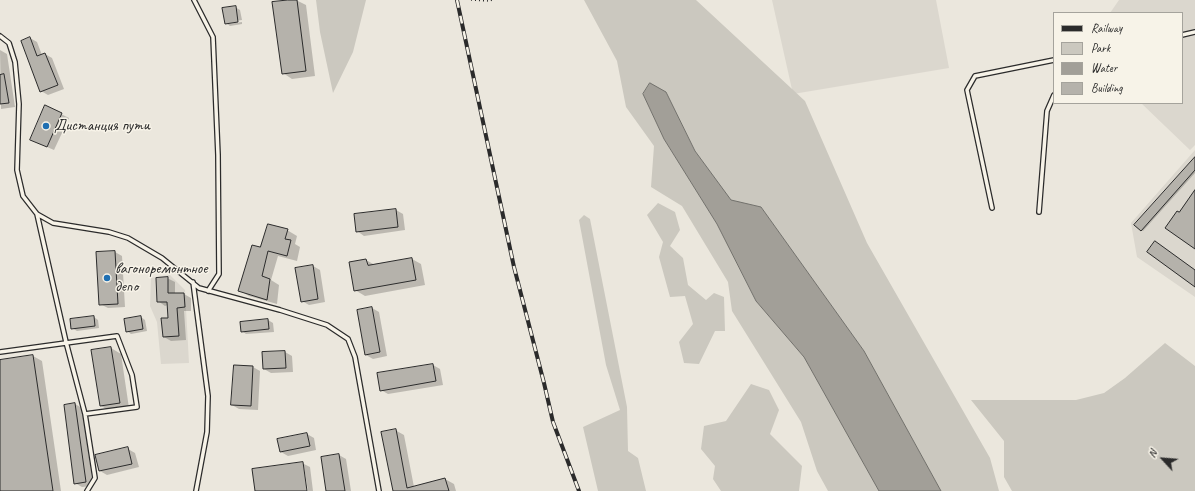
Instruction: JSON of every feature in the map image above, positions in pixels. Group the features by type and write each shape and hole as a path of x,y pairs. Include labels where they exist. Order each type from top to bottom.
{"lane":[{"path":"194,0 212,37 218,155 219,274 208,291"},
{"path":"1183,34 1195,32"},
{"path":"0,36 10,43 15,62 19,104 17,170 23,196 37,214 53,223 109,232 128,238 162,258 199,288 280,310 327,325 348,339 355,356 379,491"},
{"path":"992,208 967,90 975,76 1053,60"},
{"path":"1040,212 1047,111 1053,97"},
{"path":"37,214 66,342 85,414 95,478 87,491"},
{"path":"193,282 208,396 206,432 196,491"},
{"path":"0,352 117,336 132,375 137,407 85,414"}],"path":[{"path":"471,0 492,0"}],"shaded area":[{"path":"772,0 936,0 949,68 793,94"},
{"path":"1119,0 1195,0 1195,145 1190,150 1142,104 1183,104 1183,12 1111,12"},
{"path":"1195,150 1195,297 1137,257 1131,223"},
{"path":"170,275 185,290 189,363 161,364 157,322 150,306 151,278"}],"green space":[{"path":"316,0 366,0 353,52 333,93 320,32"},
{"path":"584,0 696,0 805,101 867,243 990,458 999,491 941,491 864,351 761,207 731,201 695,151 666,92 643,94 664,139 717,224 756,301 804,357 879,491 828,491 817,471 801,422 732,311 728,282 682,206 651,187 654,146 626,107 617,61"},
{"path":"658,203 675,212 680,230 670,246 683,258 688,285 706,300 714,293 724,297 725,331 715,331 699,364 684,363 679,342 693,324 685,296 670,297 659,257 663,242 647,215"},
{"path":"584,215 590,219 627,407 628,451 638,458 646,491 598,491 583,427 620,410 606,365 579,220"},
{"path":"1165,343 1195,366 1195,491 1012,491 1004,477 1004,441 971,400 1076,400 1104,393 1125,378"},
{"path":"751,384 769,390 779,410 770,434 802,466 799,491 721,491 713,479 715,466 701,449 704,426 726,421"}],"water":[{"path":"650,83 666,92 695,151 731,200 761,207 864,351 941,491 879,491 804,357 756,301 717,224 664,139 643,94"}],"building":[{"path":"297,0 306,71 282,74 272,2"},
{"path":"236,6 238,22 225,24 222,8"},
{"path":"30,37 37,56 45,53 58,85 40,92 21,41"},
{"path":"4,74 9,103 0,104 0,75"},
{"name":"Дистанция пути","path":"45,105 62,113 47,147 30,140"},
{"path":"1195,157 1195,170 1141,231 1134,225"},
{"path":"1195,190 1195,249 1165,228"},
{"path":"396,209 398,227 356,232 354,214"},
{"path":"268,224 288,229 285,239 291,240 287,256 268,251 262,276 270,279 267,300 238,291 252,245 260,247"},
{"path":"1155,241 1195,270 1195,287 1147,252"},
{"name":"вагоноремонтное депо","path":"115,251 118,304 99,305 96,252"},
{"path":"412,258 416,280 354,291 349,262 366,259 368,265"},
{"path":"313,265 318,299 301,302 295,268"},
{"path":"168,277 168,293 184,293 185,307 177,308 179,336 163,337 161,318 168,318 167,302 157,302 156,278"},
{"path":"372,307 380,352 365,355 357,310"},
{"path":"94,316 95,326 71,329 70,319"},
{"path":"141,316 143,329 126,332 124,319"},
{"path":"268,319 269,329 241,332 240,322"},
{"path":"111,347 120,403 100,406 91,350"},
{"path":"285,351 286,368 263,369 262,352"},
{"path":"33,355 53,491 0,491 0,360"},
{"path":"433,364 436,381 380,391 377,373"},
{"path":"234,365 253,366 251,406 231,405"},
{"path":"75,403 86,482 74,484 64,405"},
{"path":"396,429 407,488 445,478 449,491 393,491 381,432"},
{"path":"307,433 310,446 280,452 277,439"},
{"path":"128,447 132,464 99,471 95,455"},
{"path":"339,454 345,491 326,491 321,457"},
{"path":"303,462 307,491 255,491 252,469"}],"railway":[{"path":"457,0 514,267 553,422 579,491"}],"place":[{"name":"Дистанция пути","path":"46,126"},
{"name":"вагоноремонтное депо","path":"107,278"}]}
